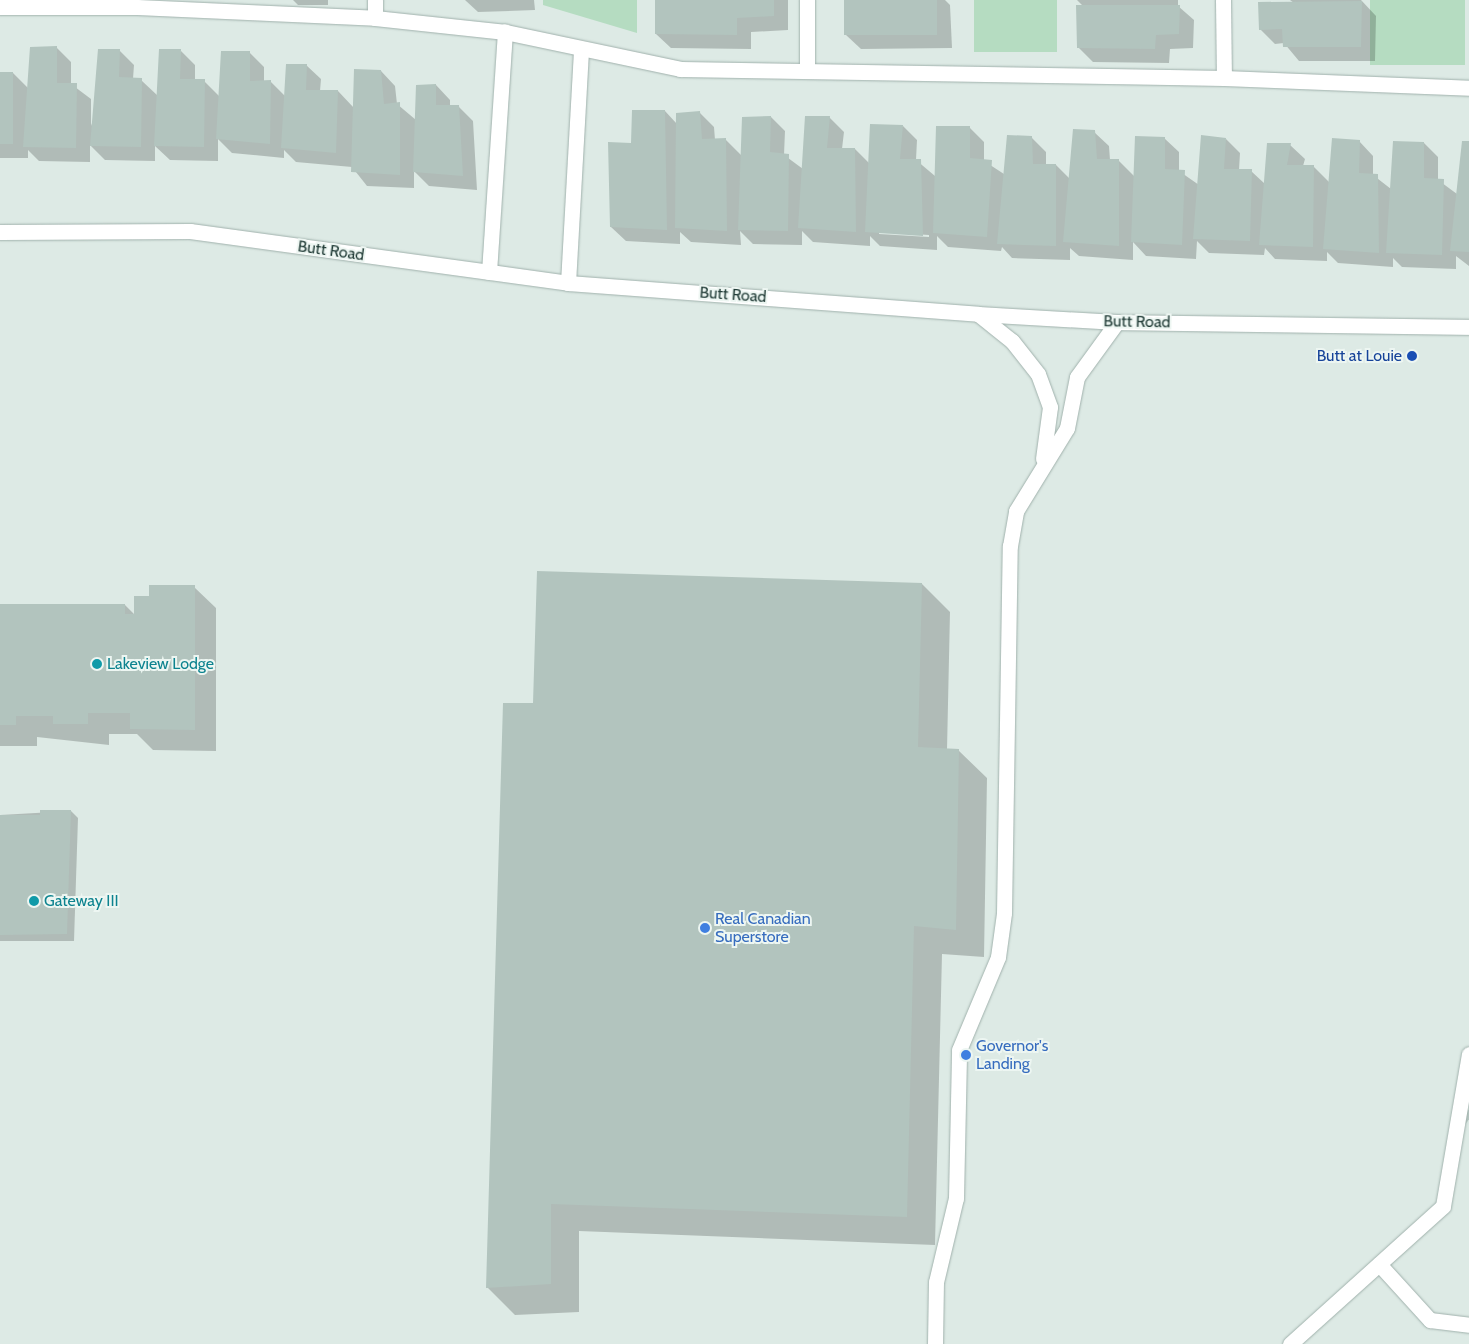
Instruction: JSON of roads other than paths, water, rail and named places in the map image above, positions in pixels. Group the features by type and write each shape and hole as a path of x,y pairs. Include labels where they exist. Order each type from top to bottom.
{"street":[{"path":"375,0 375,18"},
{"path":"807,0 807,70"},
{"path":"1224,0 1224,78"},
{"path":"0,7 137,7 375,18 505,32 581,50 680,69 1224,78 1469,88"},
{"path":"489,272 505,32"},
{"path":"568,283 581,50"},
{"name":"Butt Road","path":"0,232 190,231 568,283 978,314 1117,322 1469,327"},
{"path":"978,314 1012,342 1038,374 1050,407 1043,460"},
{"path":"935,1344 936,1282 956,1198 959,1050 998,957 1004,913 1010,546 1016,511 1043,460 1067,428 1077,377 1117,322"},
{"path":"1290,1344 1443,1206 1469,1054"},
{"path":"1378,1264 1430,1320 1469,1325"}],"tunnel":[{"path":"1459,1112 1469,1119"}],"place":[{"name":"Butt at Louie","path":"1412,356"},
{"name":"Lakeview Lodge","path":"97,664"},
{"name":"Gateway III","path":"34,901"},
{"name":"Real Canadian Superstore","path":"705,928"},
{"name":"Governor's Landing","path":"966,1055"}]}
